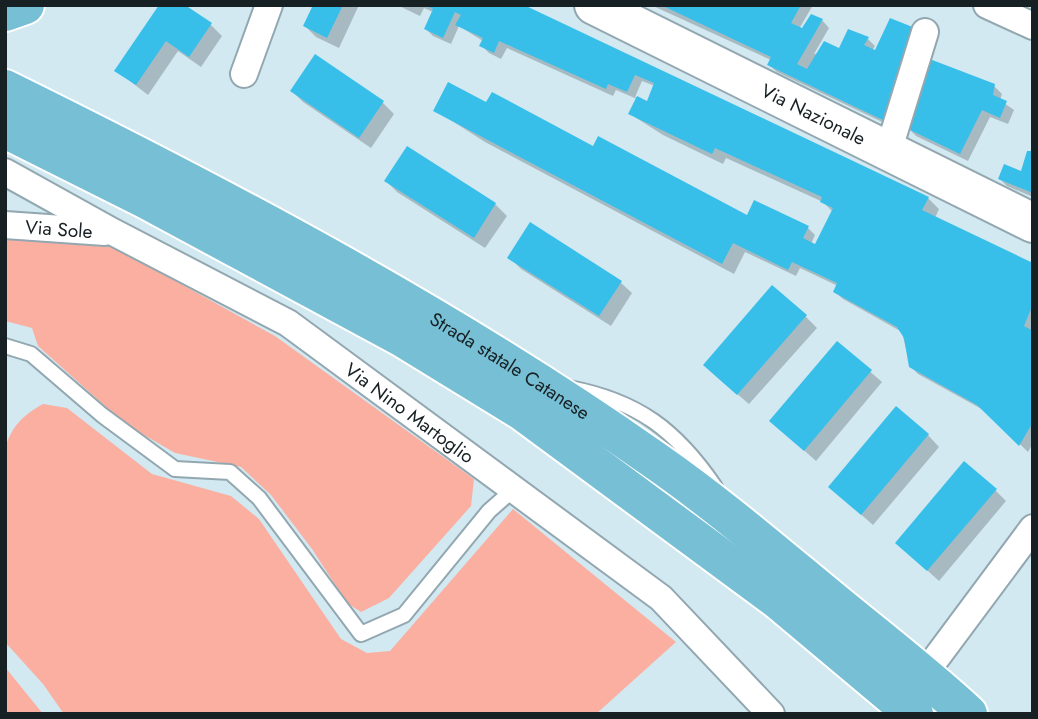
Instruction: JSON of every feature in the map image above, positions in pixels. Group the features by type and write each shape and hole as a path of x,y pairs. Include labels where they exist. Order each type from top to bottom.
{"main road":[{"path":"5,12 25,5"},
{"name":"Strada statale Catanese","path":"5,89 161,166 299,240 537,382 654,460 741,526 968,714"},
{"name":"Strada statale Catanese","path":"5,129 147,200 403,338 523,411 778,600 914,714"}],"street":[{"path":"987,5 1033,26"},
{"name":"Via Nazionale","path":"600,7 1033,223"},
{"path":"244,74 268,8"},
{"path":"888,152 925,32"},
{"name":"Via Nino Martoglio","path":"5,172 288,323 661,598 771,714"},
{"name":"Via Sole","path":"5,225 113,232"},
{"path":"937,657 1033,528"}],"lane":[{"path":"5,346 32,354 102,415 175,469 230,472 259,498 361,634 404,615 489,511 514,489"}],"shaded area":[{"path":"5,237 105,242 275,336 474,479 471,506 389,598 361,612 347,603 312,549 271,495 241,467 175,453 125,424 38,346 32,328 5,321"},
{"path":"43,404 67,408 152,474 231,496 259,519 341,639 367,653 390,651 513,509 676,642 596,714 64,714 43,684 5,642 5,448 19,422"},
{"path":"5,667 43,714 5,714"}],"building":[{"path":"159,5 185,5 212,23 189,57 166,41 136,85 114,71"},
{"path":"313,5 343,5 327,38 303,26"},
{"path":"425,5 524,5 929,197 922,210 1033,263 1033,304 1024,326 1033,331 1033,422 1019,446 977,405 909,367 904,338 897,327 833,292 837,283 792,262 788,270 733,243 722,264 433,111 448,82 486,102 492,92 593,146 598,136 747,215 754,200 809,226 803,238 815,244 833,208 820,202 822,197 715,148 712,154 628,114 637,96 647,101 654,83 635,75 627,92 608,84 606,89 499,41 494,53 479,46 483,38 455,25 461,15 455,12 443,38 424,29 433,9"},
{"path":"661,5 801,5 791,23 802,28 811,14 823,19 797,64 807,69 824,41 839,48 848,29 869,37 864,45 875,50 890,18 915,28 887,122 767,65 771,57"},
{"path":"315,54 384,101 359,138 290,91"},
{"path":"927,58 995,84 993,95 1007,101 1000,118 982,110 960,154 906,128"},
{"path":"407,146 496,203 474,238 384,181"},
{"path":"1027,151 1033,151 1033,193 998,179 1004,164 1021,171"},
{"path":"530,222 622,281 599,316 507,258"},
{"path":"772,285 807,315 737,395 703,365"},
{"path":"837,341 872,370 804,451 769,421"},
{"path":"896,406 929,434 861,515 828,487"},
{"path":"964,461 997,489 927,571 895,543"}]}
